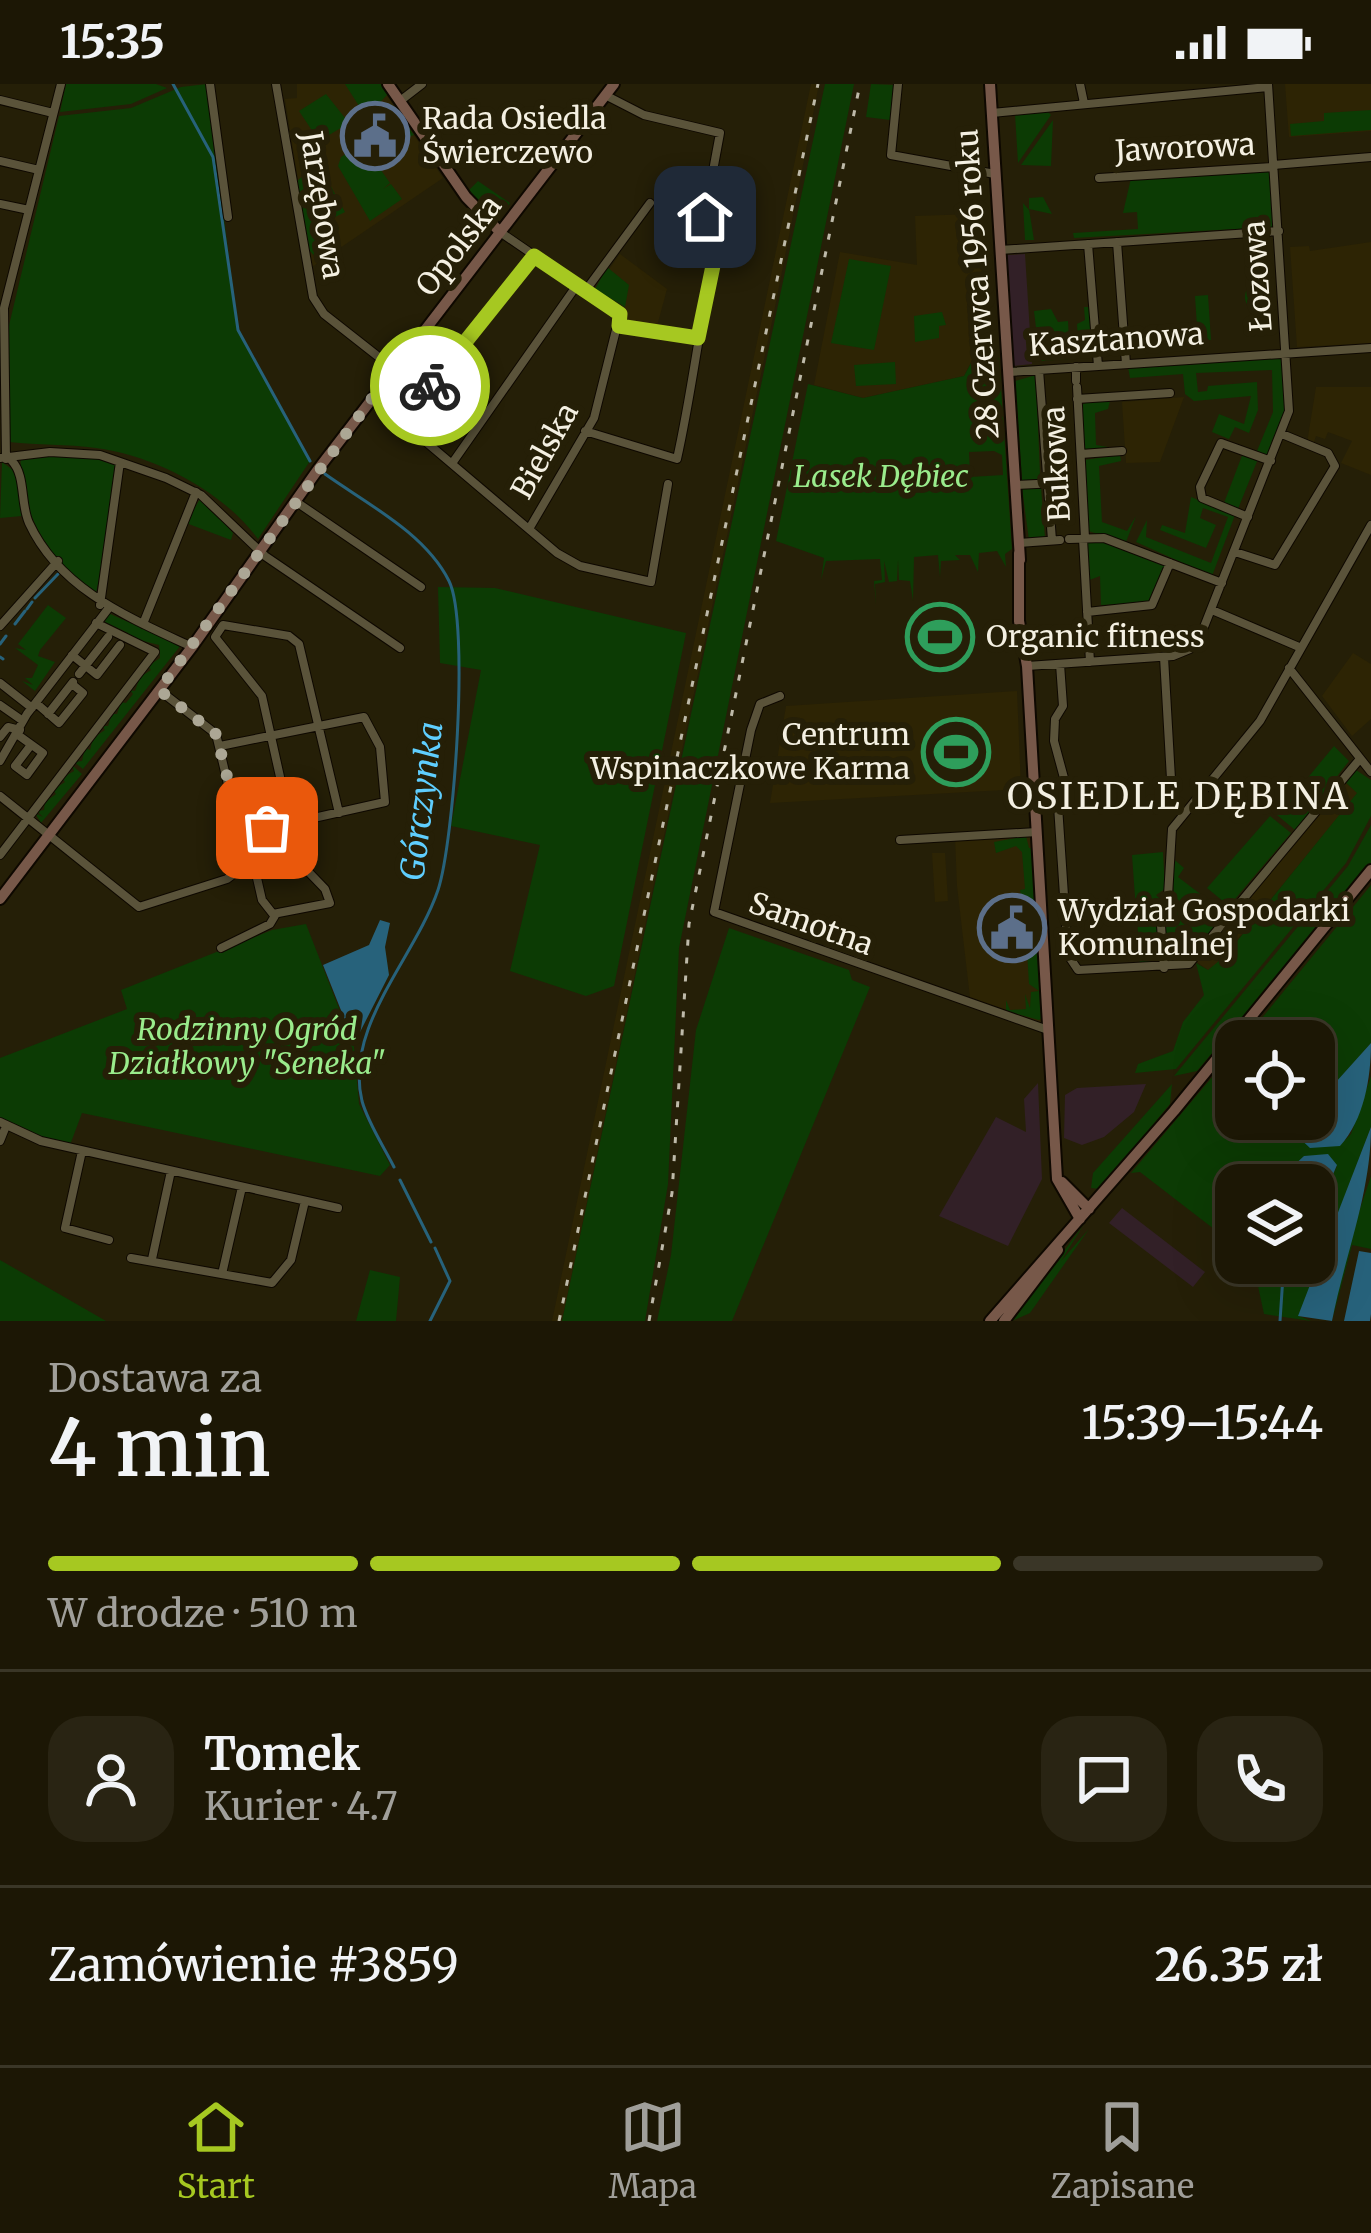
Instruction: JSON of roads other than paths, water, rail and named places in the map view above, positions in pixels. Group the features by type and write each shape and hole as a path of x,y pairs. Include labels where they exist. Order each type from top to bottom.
{"street":[{"path":"5,459 1,327 62,84"},
{"path":"210,84 227,217"},
{"name":"Jarzębowa","path":"276,84 313,297 330,320 394,369"},
{"path":"388,84 466,196 500,232 620,314 619,326 698,338"},
{"path":"400,100 422,84"},
{"path":"898,84 891,155 995,174"},
{"name":"28 Czerwca 1956 roku","path":"990,84 1019,548 1018,621 1027,666 1057,1158 1060,1193 1085,1214"},
{"name":"Jaworowa","path":"1080,84 1084,103"},
{"path":"992,113 1185,88 1268,86"},
{"name":"Łozowa","path":"1164,657 1193,646 1211,610 1290,403 1268,86"},
{"path":"585,431 677,459 720,232 704,214 720,133 644,115 607,88"},
{"name":"Opolska","path":"0,899 607,88"},
{"path":"0,100 53,112"},
{"name":"Jaworowa","path":"1099,178 1371,157"},
{"path":"0,161 39,170"},
{"path":"452,462 650,203"},
{"path":"0,204 29,210"},
{"path":"1000,250 1279,231"},
{"path":"1117,242 1126,364"},
{"path":"1088,244 1097,366"},
{"path":"403,420 534,256"},
{"name":"Bielska","path":"529,529 594,418 619,326"},
{"name":"Kasztanowa","path":"1007,372 1371,348"},
{"name":"Bukowa","path":"1076,367 1090,662"},
{"name":"Bukowa","path":"1039,370 1061,540"},
{"path":"1077,399 1170,393"},
{"path":"373,397 580,566 651,582 668,484"},
{"path":"1235,552 1275,565 1335,466 1328,453 1282,434"},
{"path":"1249,517 1202,498 1200,487 1221,443 1271,461"},
{"path":"1081,454 1122,451"},
{"path":"5,459 50,452 121,462 196,492 260,550 400,648"},
{"path":"5,459 19,470 32,529 58,561 104,607 192,647"},
{"path":"0,761 104,607 121,462"},
{"path":"1069,482 1082,481"},
{"path":"1015,485 1052,483"},
{"path":"142,625 196,492"},
{"path":"295,501 421,587"},
{"path":"1164,968 1160,911 1168,896 1172,829 1260,721 1371,525"},
{"path":"1019,548 1105,538 1222,583"},
{"path":"0,626 4,613 58,561"},
{"path":"1087,612 1152,605 1170,563"},
{"path":"1211,610 1299,647"},
{"path":"0,855 155,652 96,623"},
{"path":"159,690 213,730 264,905 276,914 330,903 325,889 299,862 260,691 214,637 225,624 297,641 321,726 338,813"},
{"path":"78,676 108,637"},
{"path":"78,676 97,675 121,645"},
{"path":"0,682 59,723 82,693 71,655"},
{"path":"1027,666 1164,657 1171,779"},
{"path":"1060,664 1063,706 1054,727 1067,788 1058,806 1068,955 1072,965 1086,972 1189,964 1359,760"},
{"path":"1289,668 1371,772"},
{"name":"Samotna","path":"780,696 762,701 751,733 713,902 716,914 1049,1030"},
{"path":"0,705 31,745"},
{"path":"220,746 364,717 380,747 385,802 242,834"},
{"path":"0,737 8,727 20,729"},
{"path":"0,796 139,907 226,879 250,865 299,862"},
{"path":"900,841 1037,832"},
{"path":"990,1321 1371,870"},
{"path":"221,948 270,924 276,914"},
{"path":"0,1142 3,1124 82,1151 338,1208"},
{"path":"82,1151 65,1228 110,1240"},
{"path":"152,1259 171,1171"},
{"path":"222,1274 242,1186"},
{"path":"130,1258 261,1284 282,1276 291,1260 305,1201"},
{"path":"1004,1321 1069,1232"}],"water":[{"path":"380,920 390,923 385,947 389,975 358,1036 352,1038 323,965 369,945"},
{"path":"1371,1043 1370,1070 1355,1124 1340,1146 1310,1148 1301,1140 1335,1140 1335,1083"},
{"path":"1371,1127 1362,1200 1332,1321 1298,1316 1310,1284 1335,1284 1335,1220"},
{"path":"1328,1154 1337,1165 1335,1170 1335,1164 1295,1164 1304,1156"},
{"path":"1359,1251 1371,1253 1370,1321 1344,1321"}],"waterway":[{"name":"Górczynka","path":"173,84 213,157 238,330 310,461"},
{"name":"Górczynka","path":"325,474 425,548 449,581 455,604 457,733 444,865 427,916 372,1019 359,1073 362,1101 394,1167"},
{"path":"35,598 58,574"},
{"path":"27,609 32,602"},
{"path":"15,624 25,611"},
{"path":"0,644 6,636"},
{"name":"Górczynka","path":"400,1180 431,1242"},
{"name":"Górczynka","path":"430,1321 450,1281 435,1248"},
{"name":"Górczynka","path":"1280,1321 1282,1284"}],"tunnel":[{"path":"1057,483 1069,482"}],"railway":[{"path":"559,1321 818,84"},
{"path":"649,1321 672,1193 689,924 860,84"}],"place":[{"name":"Rada Osiedla Świerczewo","path":"375,136"},
{"name":"Organic fitness","path":"940,637"},
{"name":"Centrum Wspinaczkowe Karma","path":"956,752"},
{"name":"Wydział Gospodarki Komunalnej","path":"1012,928"}],"district":[{"name":"OSIEDLE DĘBINA","path":"1179,796"}],"park label":[{"name":"Lasek Dębiec","path":"881,477"},
{"name":"Rodzinny Ogród Działkowy \"Seneka\"","path":"247,1047"}]}
